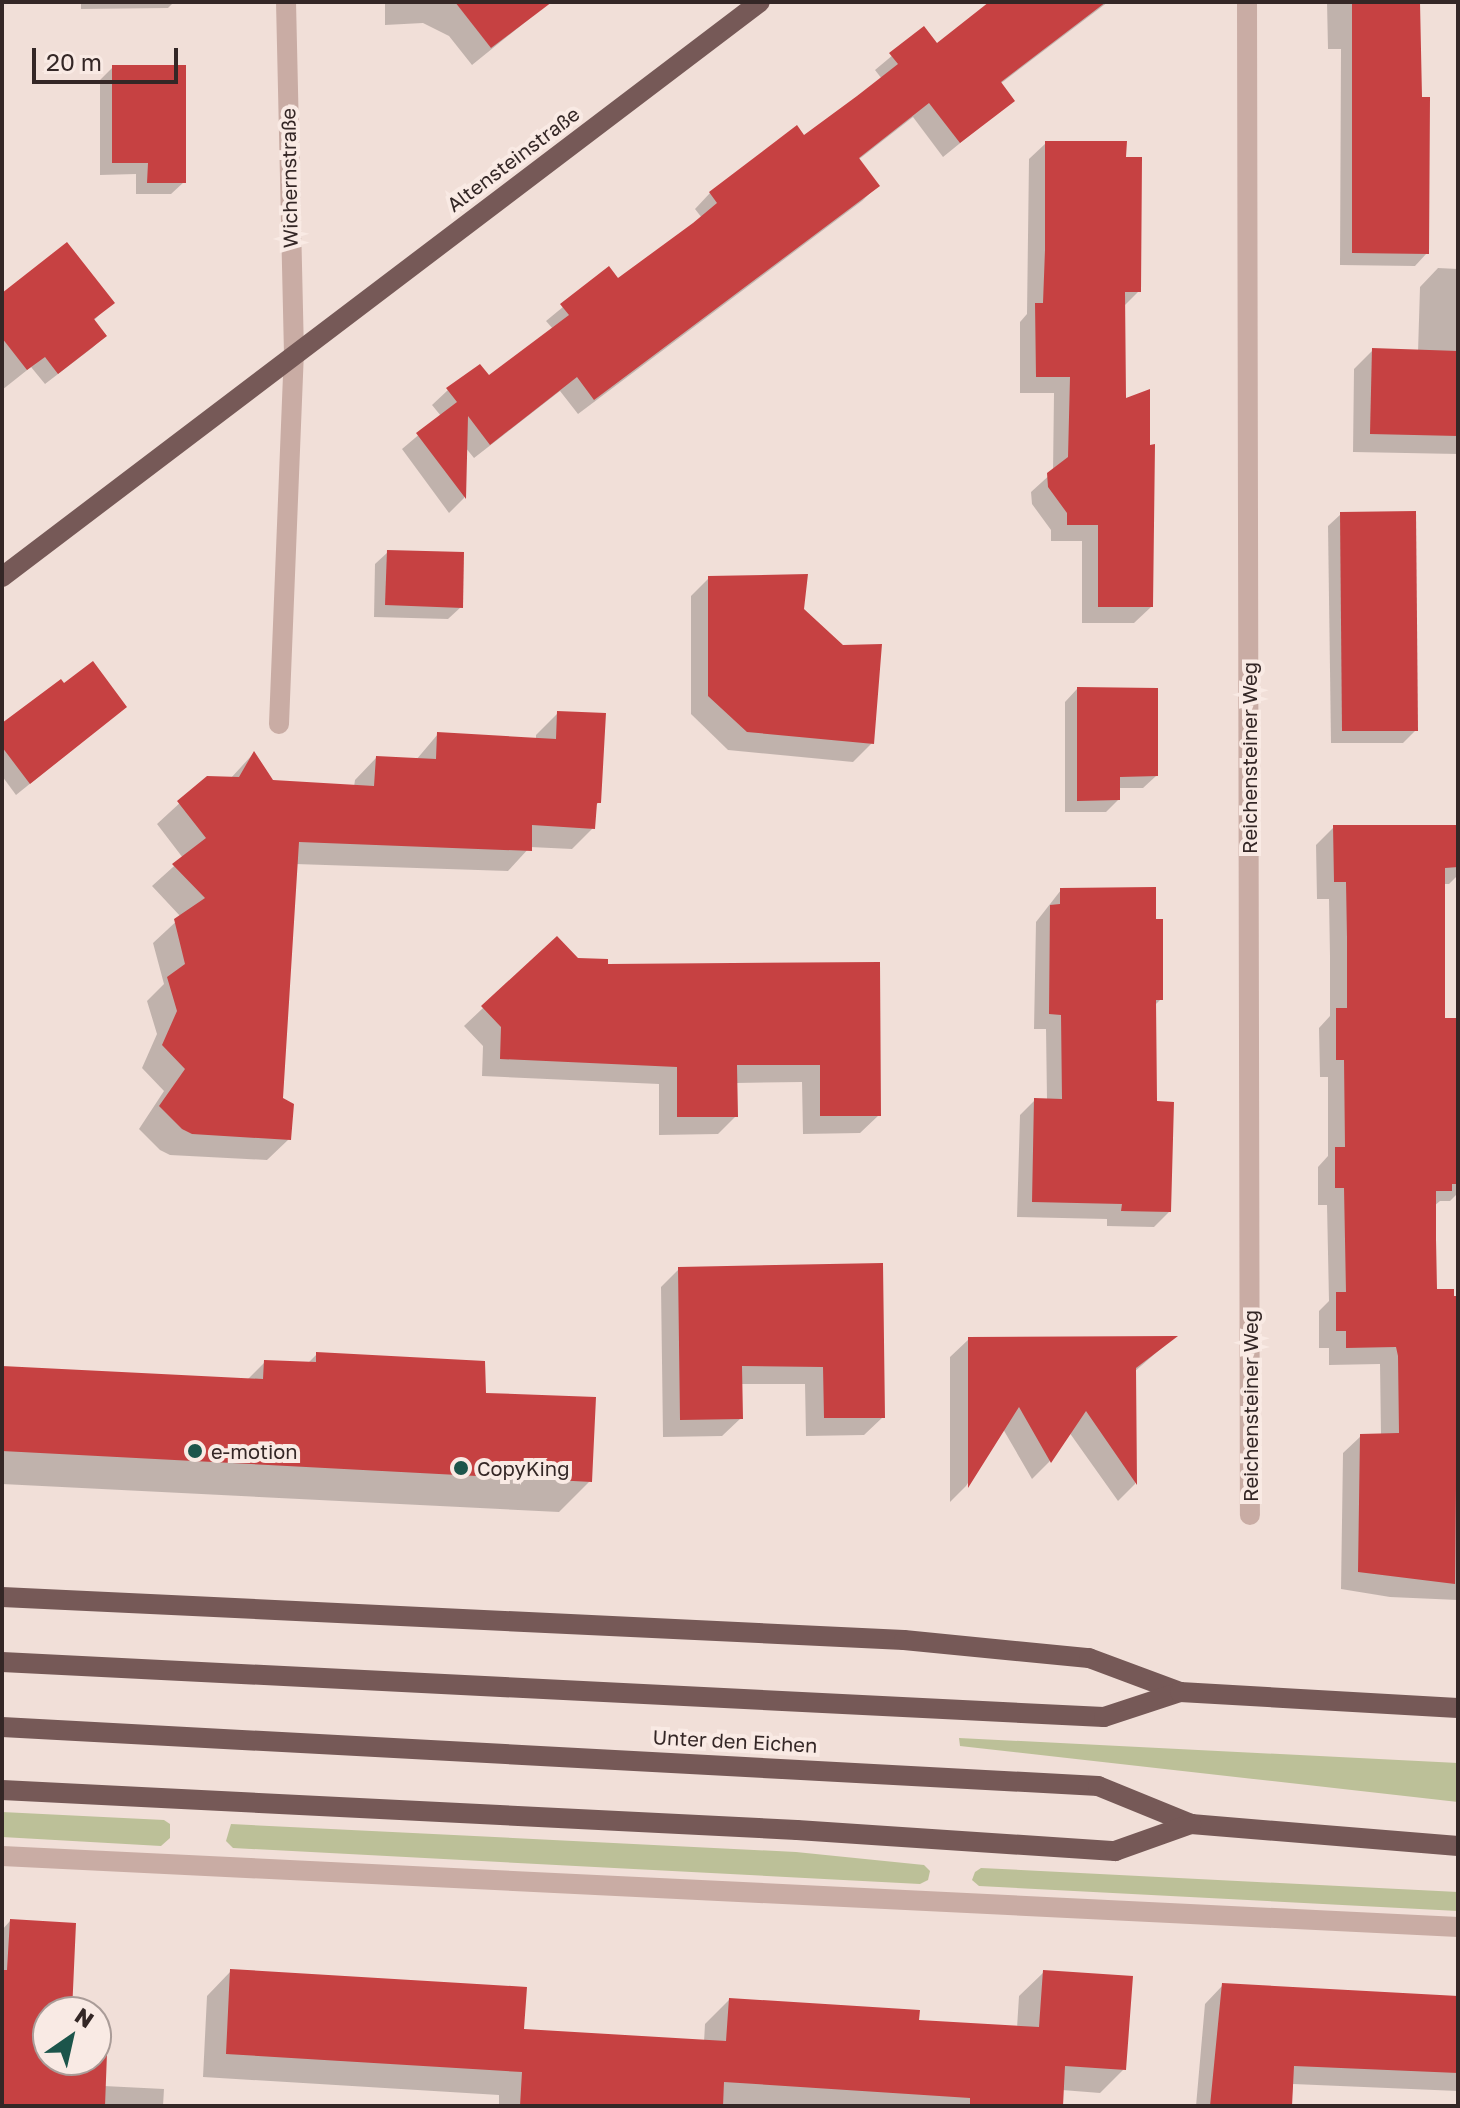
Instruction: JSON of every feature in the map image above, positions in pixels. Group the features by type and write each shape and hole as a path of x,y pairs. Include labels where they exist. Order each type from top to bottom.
{"main road":[{"name":"Altensteinstraße","path":"2,577 760,2"},
{"path":"2,1597 904,1640 1089,1658 1180,1692 1458,1708"},
{"path":"2,1662 1104,1717 1180,1692"},
{"name":"Unter den Eichen","path":"2,1727 1098,1786 1191,1824 1458,1846"},
{"path":"2,1790 797,1830 1115,1851 1191,1824"}],"street":[{"name":"Wichernstraße","path":"286,2 294,354"},
{"name":"Reichensteiner Weg","path":"1247,2 1250,1515"},
{"path":"279,724 294,354"},
{"path":"2,1856 1458,1927"}],"green space":[{"path":"959,1738 1458,1763 1458,1802 960,1746"},
{"path":"2,1812 164,1820 170,1824 170,1838 161,1846 2,1837"},
{"path":"231,1824 796,1852 924,1865 930,1871 928,1880 920,1884 233,1848 226,1841"},
{"path":"981,1868 1458,1892 1458,1911 979,1886 972,1880"}],"building":[{"path":"455,2 552,2 491,48"},
{"path":"989,2 1106,2 1001,82 1015,101 960,143 929,103 859,158 880,186 594,400 577,377 490,445 468,416 466,499 416,433 457,402 446,388 480,364 489,375 569,315 560,304 609,266 618,278 693,223 717,203 709,192 797,125 804,135 857,96 898,64 889,53 924,26 937,43"},
{"path":"1352,2 1420,2 1422,97 1430,97 1429,254 1352,253"},
{"path":"112,65 186,65 186,183 147,183 148,163 112,163"},
{"path":"1045,141 1127,141 1126,157 1142,157 1141,292 1125,292 1126,398 1150,389 1150,445 1155,444 1153,607 1098,607 1098,525 1067,525 1067,513 1048,487 1047,473 1068,457 1070,377 1036,377 1035,303 1043,303"},
{"path":"67,242 115,303 94,319 107,336 58,374 45,357 27,370 2,338 2,293"},
{"path":"1372,348 1458,351 1458,436 1370,434"},
{"path":"1416,511 1418,731 1342,731 1340,512"},
{"path":"387,550 464,552 463,608 385,605"},
{"path":"808,574 804,609 843,645 882,644 874,744 747,732 708,696 708,576"},
{"path":"93,661 127,707 30,784 2,747 2,723 61,679 64,683"},
{"path":"1077,687 1158,688 1158,776 1120,777 1120,800 1077,801"},
{"path":"557,711 606,713 601,803 597,803 595,829 532,825 532,851 299,842 283,1098 294,1104 291,1140 192,1134 182,1129 159,1106 185,1069 162,1045 177,1011 167,977 185,964 174,919 205,898 172,864 206,838 177,801 207,776 239,777 254,751 273,780 374,786 376,756 436,759 437,732 556,739"},
{"path":"1333,825 1458,825 1458,867 1445,868 1445,1018 1458,1018 1458,1184 1452,1184 1452,1191 1436,1191 1437,1289 1454,1289 1454,1296 1458,1296 1455,1584 1358,1572 1360,1434 1399,1433 1398,1356 1396,1347 1346,1348 1346,1331 1336,1331 1336,1292 1346,1292 1344,1188 1335,1188 1335,1147 1345,1147 1344,1060 1336,1060 1336,1008 1347,1008 1347,938 1346,882 1334,882"},
{"path":"1156,887 1156,919 1163,919 1163,1000 1156,1000 1157,1101 1174,1102 1171,1212 1121,1211 1122,1204 1032,1202 1034,1098 1062,1099 1061,1015 1049,1014 1050,905 1060,904 1060,888"},
{"path":"557,936 578,958 608,959 608,964 880,962 881,1116 820,1116 820,1065 737,1065 738,1117 677,1117 677,1067 500,1059 501,1027 481,1006"},
{"path":"883,1263 885,1418 824,1418 823,1367 742,1366 743,1419 680,1420 678,1267"},
{"path":"1178,1336 1136,1368 1137,1485 1086,1411 1051,1463 1019,1407 968,1488 968,1337"},
{"path":"316,1352 485,1361 486,1393 596,1397 592,1482 2,1451 2,1366 263,1379 264,1360 316,1362"},
{"path":"10,1919 76,1923 73,1996 32,1996 32,2076 106,2076 105,2106 2,2106 2,1970 7,1970"},
{"path":"230,1969 527,1987 524,2029 726,2041 729,1998 920,2010 919,2020 1039,2027 1043,1970 1133,1976 1126,2070 1065,2066 1063,2106 970,2106 970,2098 724,2082 723,2106 520,2106 522,2072 226,2054"},
{"path":"1222,1983 1458,1996 1458,2073 1294,2066 1292,2106 1210,2106"}],"place":[{"name":"e-motion","path":"195,1451"},
{"name":"CopyKing","path":"461,1468"}]}
